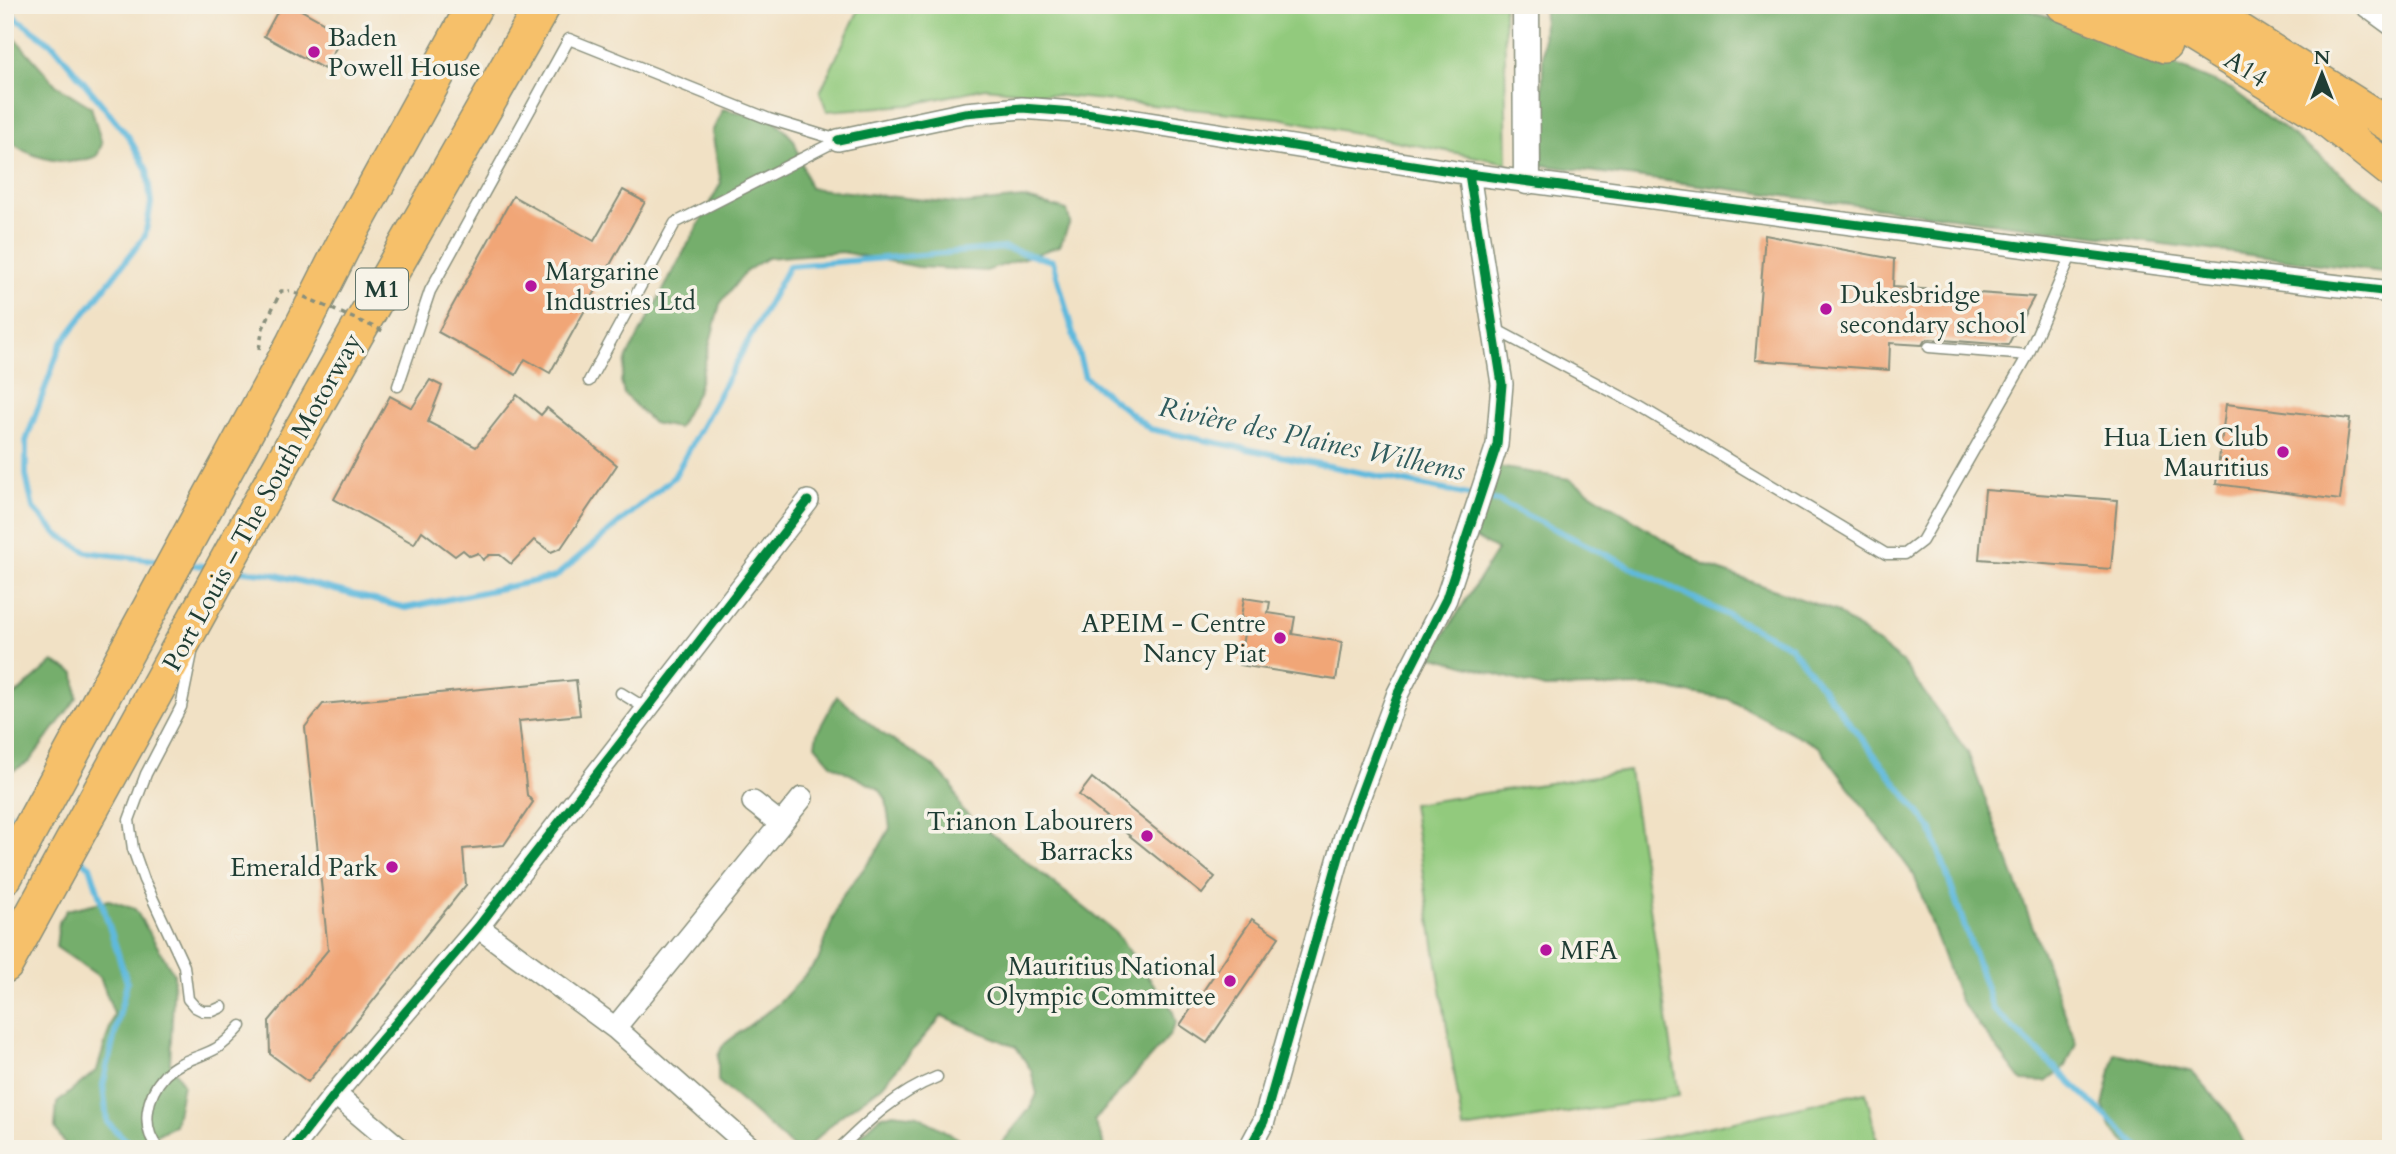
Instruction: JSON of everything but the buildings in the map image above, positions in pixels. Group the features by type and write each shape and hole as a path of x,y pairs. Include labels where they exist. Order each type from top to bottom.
{"highway":[{"name":"Port Louis – The South Motorway","path":"10,866 475,5"},
{"name":"Port Louis – The South Motorway","path":"5,965 235,547 543,5"}],"main road":[{"path":"2063,5 2203,62 2276,87"},
{"name":"A14","path":"2128,5 2188,33 2319,114 2391,171"},
{"name":"A14","path":"2193,5 2217,14 2391,126"}],"street":[{"path":"1526,5 1527,181"},
{"path":"2365,5 2391,24"},
{"path":"838,140 965,113 1022,108 1086,113 1469,174 2391,292"},
{"path":"1249,1149 1264,1121 1345,836 1398,693 1446,599 1497,445 1502,384 1469,174"},
{"path":"292,1149 335,1094 478,927 808,501"},
{"path":"615,1028 802,798"},
{"path":"753,802 781,824"},
{"path":"478,927 615,1028 752,1149"},
{"path":"335,1094 400,1149"}],"lane":[{"path":"398,386 430,291 569,39 769,119 838,140"},
{"path":"589,381 675,223 838,140"},
{"path":"1493,328 1637,405 1886,554 1905,554 1922,541 2028,355 2073,253"},
{"path":"1929,347 2028,355"},
{"path":"203,607 181,706 146,774 129,820 133,849 144,880 184,967 188,999 204,1012 213,1012 222,1007"},
{"path":"621,692 647,709"},
{"path":"159,1149 150,1140 146,1124 147,1110 164,1076 183,1062 216,1049 241,1026"},
{"path":"839,1149 884,1106 915,1085 937,1077"}],"path":[{"path":"295,293 383,331"}],"green space":[{"path":"861,5 1504,5 1507,163 1279,118 985,88 909,105 827,111 820,92"},
{"path":"1544,5 2014,5 2086,29 2232,89 2391,212 2391,273 1541,165"},
{"path":"5,32 13,36 56,85 91,107 102,144 97,156 74,161 49,159 25,151 5,137"},
{"path":"723,109 775,120 794,140 810,188 964,204 1023,198 1067,210 1070,222 1060,246 986,271 918,267 842,252 767,258 745,272 720,304 697,393 678,428 653,423 624,394 621,381 627,357 721,183 712,132"},
{"path":"1493,466 1569,479 1704,565 1835,611 1903,663 1968,753 2076,1043 2066,1066 2046,1082 2022,1081 1959,999 1914,875 1819,747 1728,699 1648,686 1545,688 1431,656 1497,550 1475,538"},
{"path":"53,662 75,673 77,698 29,762 5,775 5,704"},
{"path":"837,696 880,732 932,765 952,785 962,810 1115,932 1172,1009 1176,1023 1170,1035 1094,1121 1106,1149 997,1149 1031,1107 1037,1094 1031,1070 1016,1047 942,1016 882,1086 839,1117 806,1149 795,1149 718,1081 718,1056 723,1045 779,1003 818,961 840,899 876,853 890,828 886,799 879,789 832,765 815,745 817,733"},
{"name":"MFA","path":"1629,771 1679,1096 1463,1129 1412,804"},
{"path":"109,900 135,909 174,974 170,1063 183,1084 175,1125 137,1145 145,1149 68,1149 55,1128 57,1103 97,1070 114,1014 100,977 56,947 59,922 67,910"},
{"path":"2115,1053 2192,1072 2229,1114 2247,1149 2132,1149 2112,1130 2103,1105"},
{"path":"1866,1092 1879,1149 1607,1149"},
{"path":"893,1113 918,1116 977,1149 846,1149 880,1117"}],"waterway":[{"name":"Rivière des Plaines Wilhems","path":"5,10 54,46 128,136 147,170 151,203 145,236 61,344 26,441 26,475 33,508 57,534 87,552 162,561"},
{"name":"Rivière des Plaines Wilhems","path":"235,570 272,574 406,608 555,577 674,477 789,266 1004,248 1053,261 1085,377 1150,429 1498,501 1790,646 1931,828 1993,1009 2141,1149"},
{"path":"187,564 211,567"},
{"path":"5,811 23,823"},
{"path":"77,857 90,866 127,982 103,1085 107,1122 135,1149"}],"cycle path":[{"path":"838,140 965,113 1022,108 1086,113 1469,174 2391,292"},
{"path":"1249,1149 1264,1121 1345,836 1398,693 1446,599 1497,445 1502,384 1469,174"},
{"path":"292,1149 335,1094 478,927 808,501"}],"place":[{"name":"Baden Powell House","path":"314,52"},
{"name":"Margarine Industries Ltd","path":"531,286"},
{"name":"Dukesbridge secondary school","path":"1826,309"},
{"name":"Hua Lien Club Mauritius","path":"2283,452"},
{"name":"APEIM - Centre Nancy Piat","path":"1280,638"},
{"name":"Trianon Labourers Barracks","path":"1147,836"},
{"name":"Emerald Park","path":"392,867"},
{"name":"MFA","path":"1546,950"},
{"name":"Mauritius National Olympic Committee","path":"1230,981"}]}
